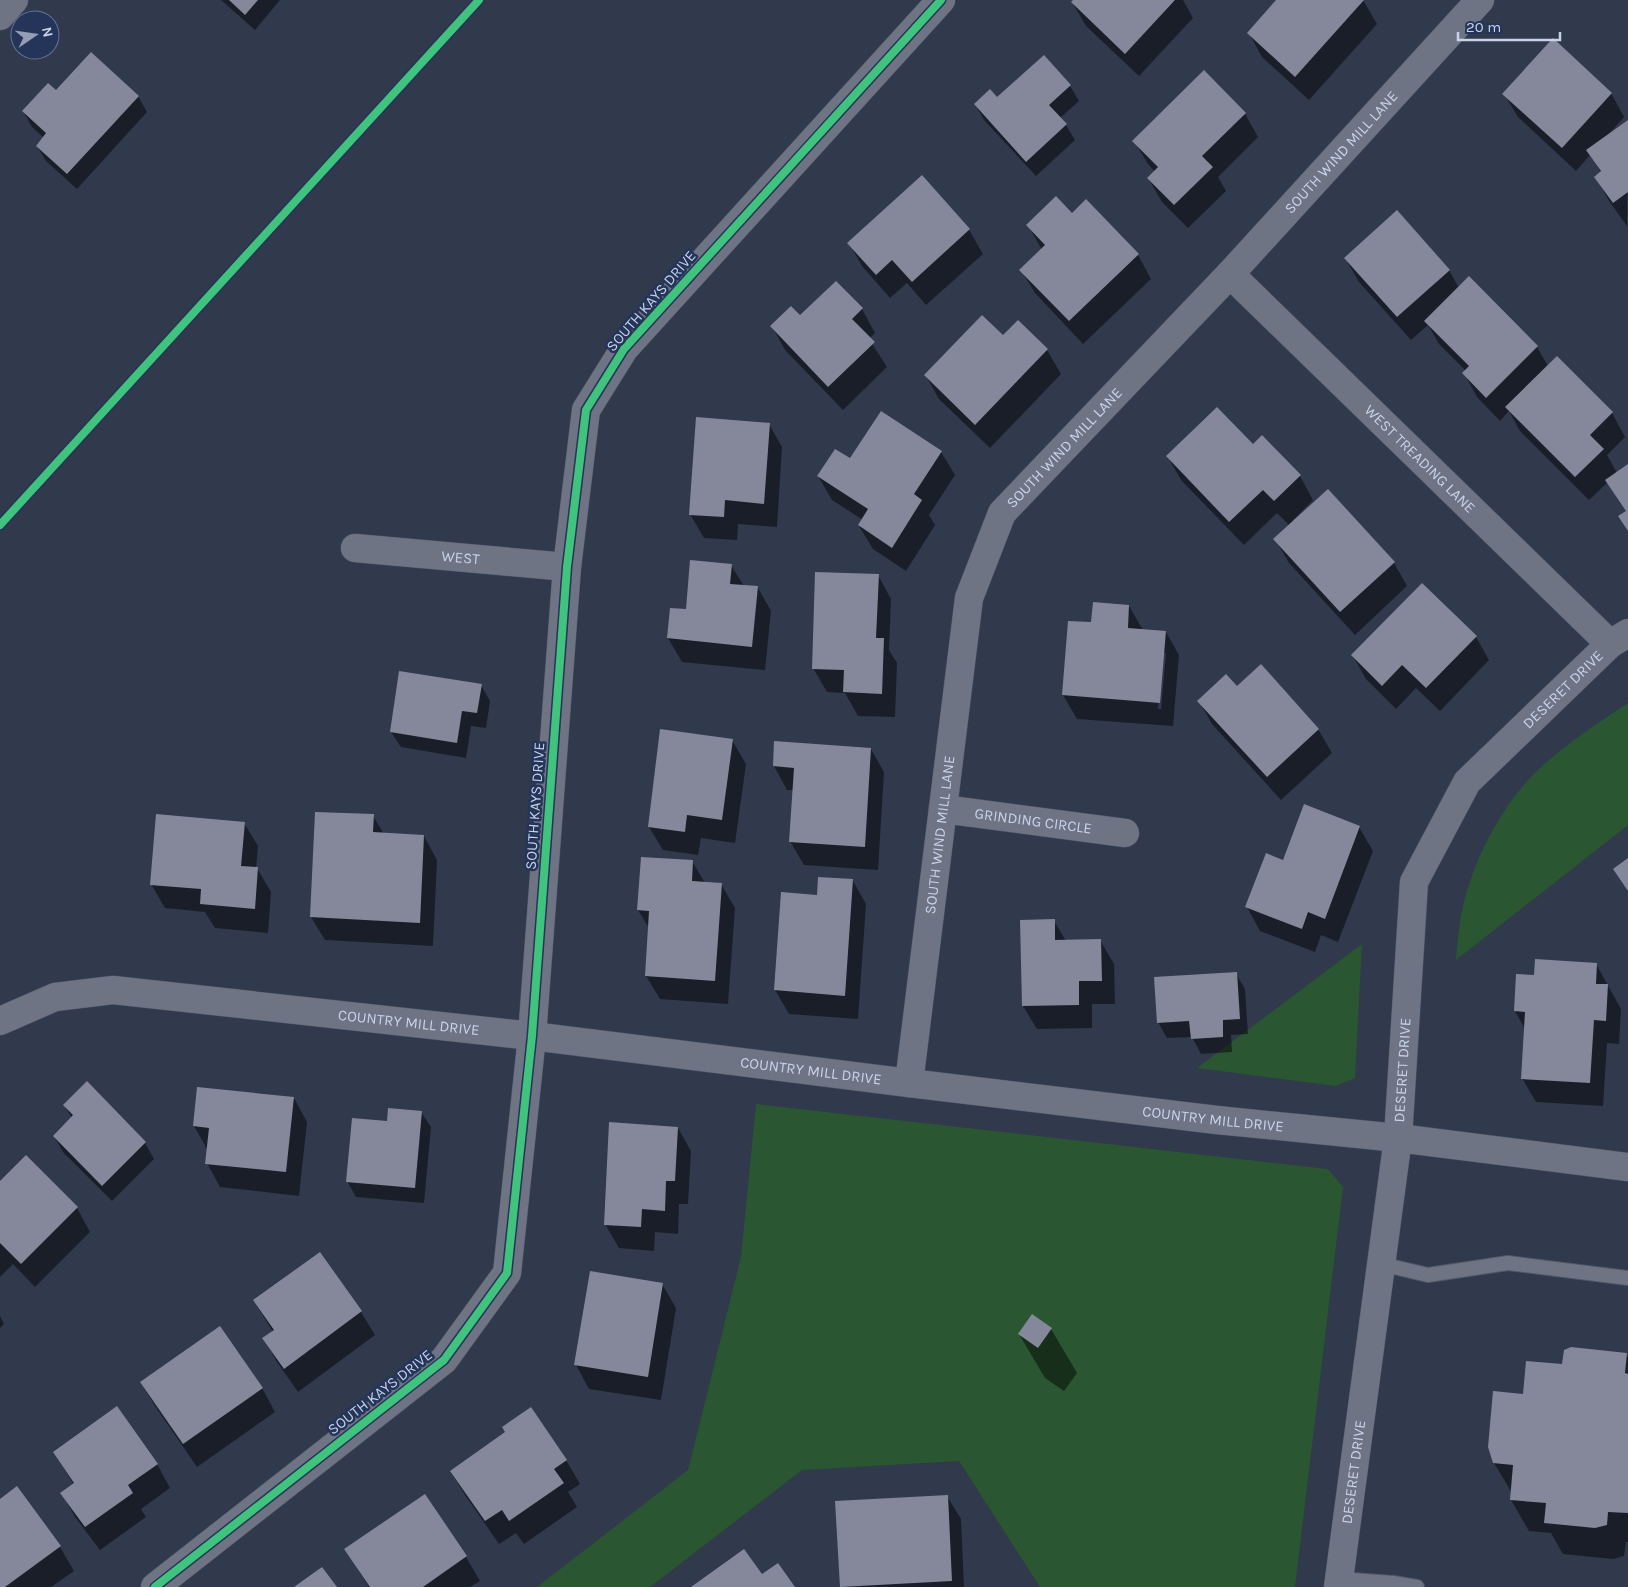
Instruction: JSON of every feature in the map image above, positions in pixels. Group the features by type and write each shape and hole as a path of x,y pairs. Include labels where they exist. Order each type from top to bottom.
{"street":[{"path":"0,16 14,0"},
{"name":"SOUTH KAYS DRIVE","path":"155,1587 444,1360 507,1273 532,1036 567,567 586,410 624,349 942,0"},
{"name":"SOUTH WIND MILL LANE","path":"909,1083 969,598 1002,513 1230,274 1480,0"},
{"name":"WEST TREADING LANE","path":"1230,274 1619,638"},
{"name":"WEST","path":"355,548 567,567"},
{"name":"DESERET DRIVE","path":"1338,1583 1398,1138 1414,882 1467,782 1619,638"},
{"name":"GRINDING CIRCLE","path":"943,809 1125,833"},
{"name":"COUNTRY MILL DRIVE","path":"0,1021 55,996 113,990 532,1036 1217,1120 1398,1138 1628,1167"}],"lane":[{"path":"1381,1264 1428,1275 1508,1263 1628,1278"},
{"path":"1338,1583 1393,1583 1417,1587"}],"green space":[{"path":"1628,703 1628,825 1456,960 1461,915 1473,872 1487,840 1505,809 1527,781 1549,760 1582,734"},
{"path":"1362,944 1355,1078 1336,1086 1197,1068"},
{"path":"756,1104 1328,1169 1343,1187 1295,1587 1040,1587 959,1461 802,1470 650,1587 537,1587 688,1470 741,1257"}],"building":[{"path":"229,0 258,0 245,15"},
{"path":"1073,0 1175,0 1125,54 1071,2"},
{"path":"1276,0 1364,0 1295,77 1247,33"},
{"path":"1553,38 1612,93 1562,148 1502,94"},
{"path":"91,52 139,96 67,174 36,146 46,133 22,111 48,83 56,90"},
{"path":"1044,55 1071,85 1049,105 1067,124 1026,162 974,104 990,89 997,97"},
{"path":"1204,70 1246,113 1202,156 1213,167 1174,205 1147,178 1158,167 1132,141"},
{"path":"1628,120 1628,192 1613,203 1594,177 1601,171 1586,150"},
{"path":"922,175 970,229 912,282 892,260 876,275 847,243"},
{"path":"1056,196 1072,213 1086,199 1139,254 1069,321 1019,270 1045,245 1026,225"},
{"path":"1397,210 1450,270 1397,317 1344,258"},
{"path":"1469,276 1538,346 1486,398 1462,373 1469,366 1424,321"},
{"path":"836,281 863,308 852,319 875,342 828,387 770,326 791,306 800,315"},
{"path":"982,315 1003,335 1018,320 1048,349 975,425 924,375"},
{"path":"1557,356 1613,412 1590,435 1604,449 1575,477 1505,407"},
{"path":"1217,407 1253,444 1262,435 1301,475 1274,501 1263,490 1229,522 1166,456"},
{"path":"881,411 942,451 914,494 922,500 892,548 858,525 868,509 817,476 835,449 850,458"},
{"path":"696,417 770,423 764,504 725,500 724,517 689,515"},
{"path":"1628,464 1628,531 1618,516 1626,511 1605,480"},
{"path":"1328,489 1395,562 1340,612 1273,539"},
{"path":"690,560 732,564 730,584 758,586 752,647 667,638 670,608 686,609"},
{"path":"815,572 879,574 876,638 884,638 882,694 843,692 844,670 812,669"},
{"path":"1422,583 1477,636 1426,688 1402,665 1382,686 1351,655"},
{"path":"1093,602 1129,605 1128,628 1166,631 1160,703 1062,695 1068,621 1091,622"},
{"path":"1261,664 1319,729 1267,777 1197,701 1226,674 1237,686"},
{"path":"399,671 482,684 477,713 462,711 457,743 390,732"},
{"path":"660,729 733,739 722,820 687,815 685,832 648,827"},
{"path":"774,741 871,748 865,847 789,842 794,768 773,766"},
{"path":"1304,804 1360,826 1325,919 1308,912 1302,929 1245,907 1266,853 1283,860"},
{"path":"315,812 374,814 373,832 424,835 420,923 310,917"},
{"path":"156,814 245,822 241,866 258,867 255,909 200,904 201,889 150,885"},
{"path":"641,857 693,860 692,881 722,883 715,981 645,976 649,911 637,910"},
{"path":"1628,858 1628,891 1613,869"},
{"path":"818,877 853,879 845,996 774,990 781,892 817,895"},
{"path":"1055,919 1055,940 1101,939 1102,981 1079,981 1079,1005 1022,1006 1020,920"},
{"path":"1535,959 1597,963 1596,984 1608,984 1606,1021 1594,1020 1590,1083 1521,1079 1525,1012 1514,1011 1516,974 1534,975"},
{"path":"1237,972 1240,1019 1223,1020 1223,1037 1191,1039 1189,1021 1157,1023 1154,977"},
{"path":"87,1081 146,1142 102,1186 53,1136 73,1115 63,1105"},
{"path":"197,1087 294,1097 286,1172 205,1164 209,1128 193,1126"},
{"path":"388,1108 422,1111 415,1188 346,1182 352,1118 387,1121"},
{"path":"609,1122 678,1127 675,1181 666,1181 665,1211 642,1209 641,1227 604,1225"},
{"path":"26,1155 78,1207 21,1264 0,1243 0,1181"},
{"path":"320,1252 362,1311 284,1369 262,1338 274,1330 253,1300"},
{"path":"590,1271 663,1283 648,1377 574,1365"},
{"path":"1032,1314 1052,1328 1038,1348 1018,1334"},
{"path":"220,1326 263,1388 183,1444 140,1382"},
{"path":"1571,1347 1627,1353 1625,1373 1628,1374 1628,1513 1608,1512 1607,1525 1595,1528 1544,1523 1546,1503 1510,1500 1513,1465 1493,1463 1488,1447 1493,1391 1523,1394 1526,1361 1562,1364 1564,1350"},
{"path":"117,1406 158,1464 128,1485 133,1493 85,1527 60,1493 74,1483 53,1452"},
{"path":"531,1407 567,1460 554,1469 564,1483 509,1521 502,1510 485,1521 450,1471 505,1432 502,1427"},
{"path":"17,1486 61,1546 5,1587 0,1587 0,1499"},
{"path":"425,1494 467,1556 423,1587 370,1587 344,1549"},
{"path":"948,1495 952,1581 840,1587 835,1501"},
{"path":"744,1549 762,1574 778,1563 795,1587 691,1587"},
{"path":"322,1567 337,1587 294,1587"}],"cycle path":[{"path":"0,525 479,0"},
{"path":"155,1587 444,1360 507,1273 532,1036 567,567 586,410 624,349 941,0"}]}
